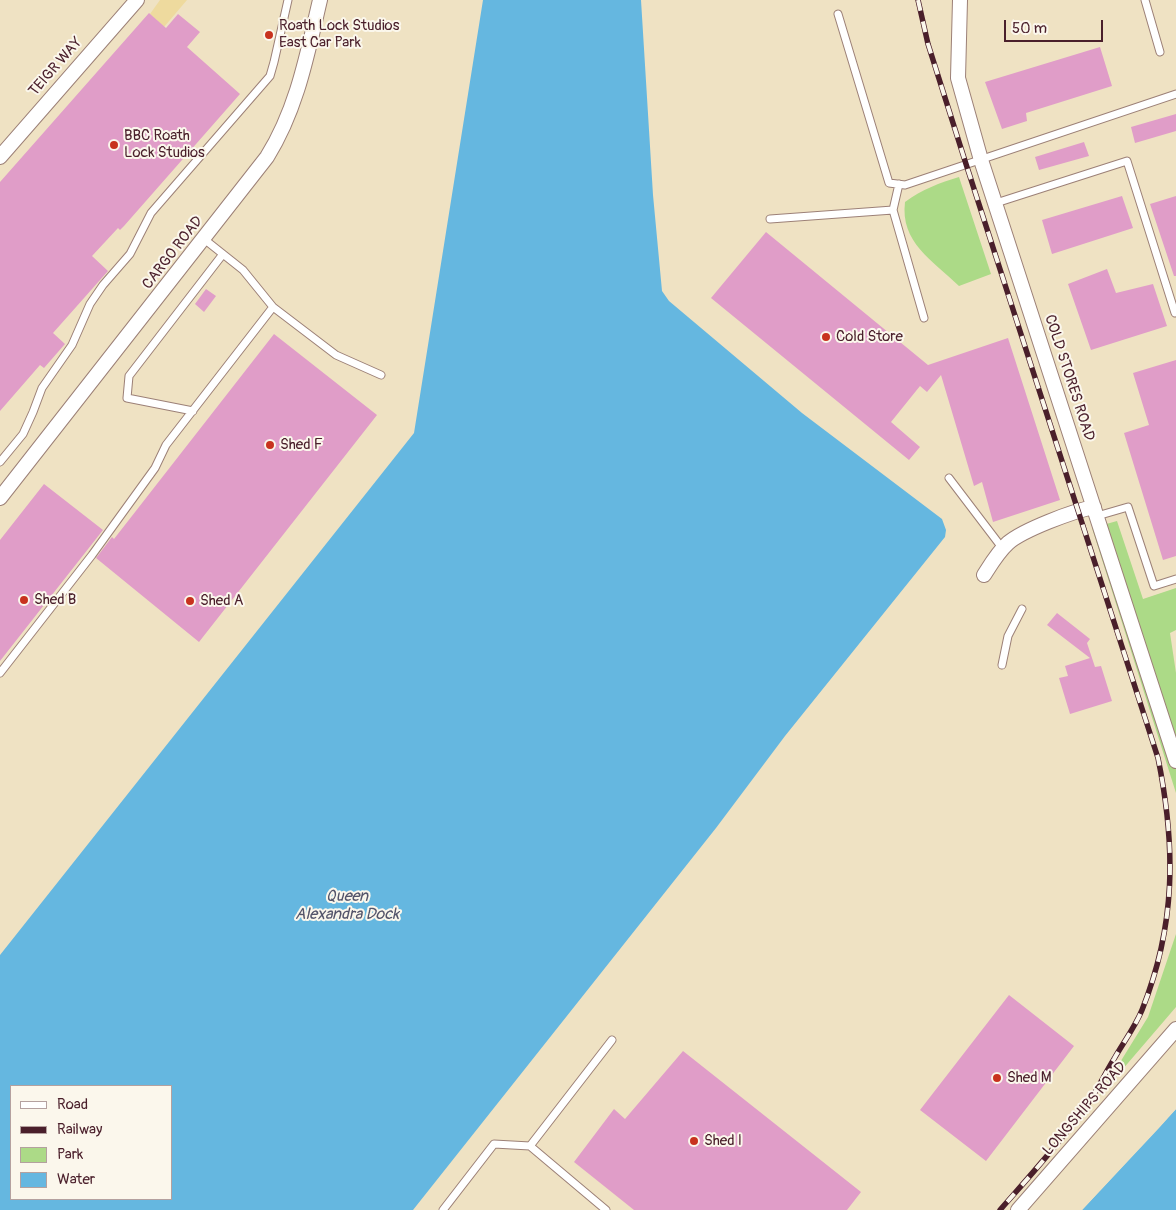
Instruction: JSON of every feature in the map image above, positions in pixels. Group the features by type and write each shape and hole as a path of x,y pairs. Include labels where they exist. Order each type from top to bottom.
{"street":[{"name":"TEIGR WAY","path":"0,157 137,0"},
{"name":"CARGO ROAD","path":"0,498 260,168 288,116 302,74 320,0"},
{"name":"COLD STORES ROAD","path":"960,0 958,78 981,160 1176,761"},
{"path":"984,574 1008,543 1071,513 1095,511"},
{"name":"LONGSHIPS ROAD","path":"1018,1210 1176,1029"}],"lane":[{"path":"0,462 23,434 42,388 72,345 90,304 102,286 130,254 151,213 270,76 288,0"},
{"path":"1145,0 1160,52"},
{"path":"838,14 889,183 905,184 1176,94"},
{"path":"996,202 1127,161 1176,313"},
{"path":"899,184 893,210 924,318"},
{"path":"770,219 893,210"},
{"path":"204,239 242,270 273,307 336,355 381,376"},
{"path":"193,411 126,398 129,376 222,254"},
{"path":"0,673 92,555 155,468 166,445 273,307"},
{"path":"949,478 1003,549"},
{"path":"1095,511 1128,507 1154,586 1176,579"},
{"path":"1002,665 1008,636 1022,609"},
{"path":"530,1146 612,1040"},
{"path":"443,1210 494,1144 530,1146 606,1210"}],"green space":[{"path":"959,177 991,274 959,286 929,259 913,239 905,216 905,202 925,190"},
{"path":"1117,521 1143,599 1176,588 1176,630 1170,633 1176,673 1176,793 1092,528"},
{"path":"1176,934 1176,1007 1098,1098 1148,1017"}],"sand":[{"path":"160,0 187,0 164,27 150,14"}],"water":[{"name":"Queen Alexandra Dock","path":"483,0 641,0 653,195 662,291 669,301 802,413 942,519 946,530 945,537 785,736 716,828 413,1210 0,1210 0,955 414,433"},
{"path":"1176,1109 1176,1210 1082,1210"}],"pier":[{"path":"1174,1107 1176,1109 1159,1128 1080,1210"}],"building":[{"name":"BBC Roath Lock Studios","path":"149,13 166,28 178,14 200,32 187,47 240,94 124,226 120,230 118,228 92,256 108,271 53,333 65,344 44,368 40,365 0,411 0,182"},
{"path":"1100,47 1112,86 1026,113 1027,121 1002,129 985,82"},
{"path":"1176,114 1176,131 1135,143 1131,127"},
{"path":"1084,142 1089,156 1039,170 1035,157"},
{"path":"1122,196 1133,228 1052,254 1042,220"},
{"path":"1176,196 1176,276 1174,276 1150,204"},
{"name":"Cold Store","path":"766,232 928,365 1008,338 1060,500 993,522 982,482 974,486 941,375 927,392 920,386 891,422 920,447 909,460 711,298"},
{"path":"1107,269 1116,293 1153,284 1167,326 1091,350 1068,284"},
{"path":"206,289 216,296 204,312 195,304"},
{"name":"Shed F","path":"274,334 377,415 199,642 96,558 112,537 114,539"},
{"path":"1176,360 1176,556 1163,560 1124,433 1149,425 1133,373"},
{"name":"Shed B","path":"44,484 103,530 0,661 0,540"},
{"path":"1057,613 1090,639 1087,643 1095,667 1101,666 1112,701 1070,714 1059,678 1068,676 1065,666 1090,658 1047,625"},
{"name":"Shed M","path":"1009,995 1074,1046 986,1161 920,1110"},
{"name":"Shed I","path":"683,1051 861,1192 847,1210 634,1210 574,1162 614,1109 625,1119"}],"railway":[{"path":"918,0 928,44 1158,758 1168,823 1170,886 1167,916 1153,978 1142,1010 1085,1108 1000,1210"}],"place":[{"name":"Roath Lock Studios East Car Park","path":"269,35"},
{"name":"BBC Roath Lock Studios","path":"114,145"},
{"name":"Cold Store","path":"826,337"},
{"name":"Shed F","path":"270,445"},
{"name":"Shed B","path":"24,600"},
{"name":"Shed A","path":"190,601"},
{"name":"Shed M","path":"997,1078"},
{"name":"Shed I","path":"694,1141"}]}
